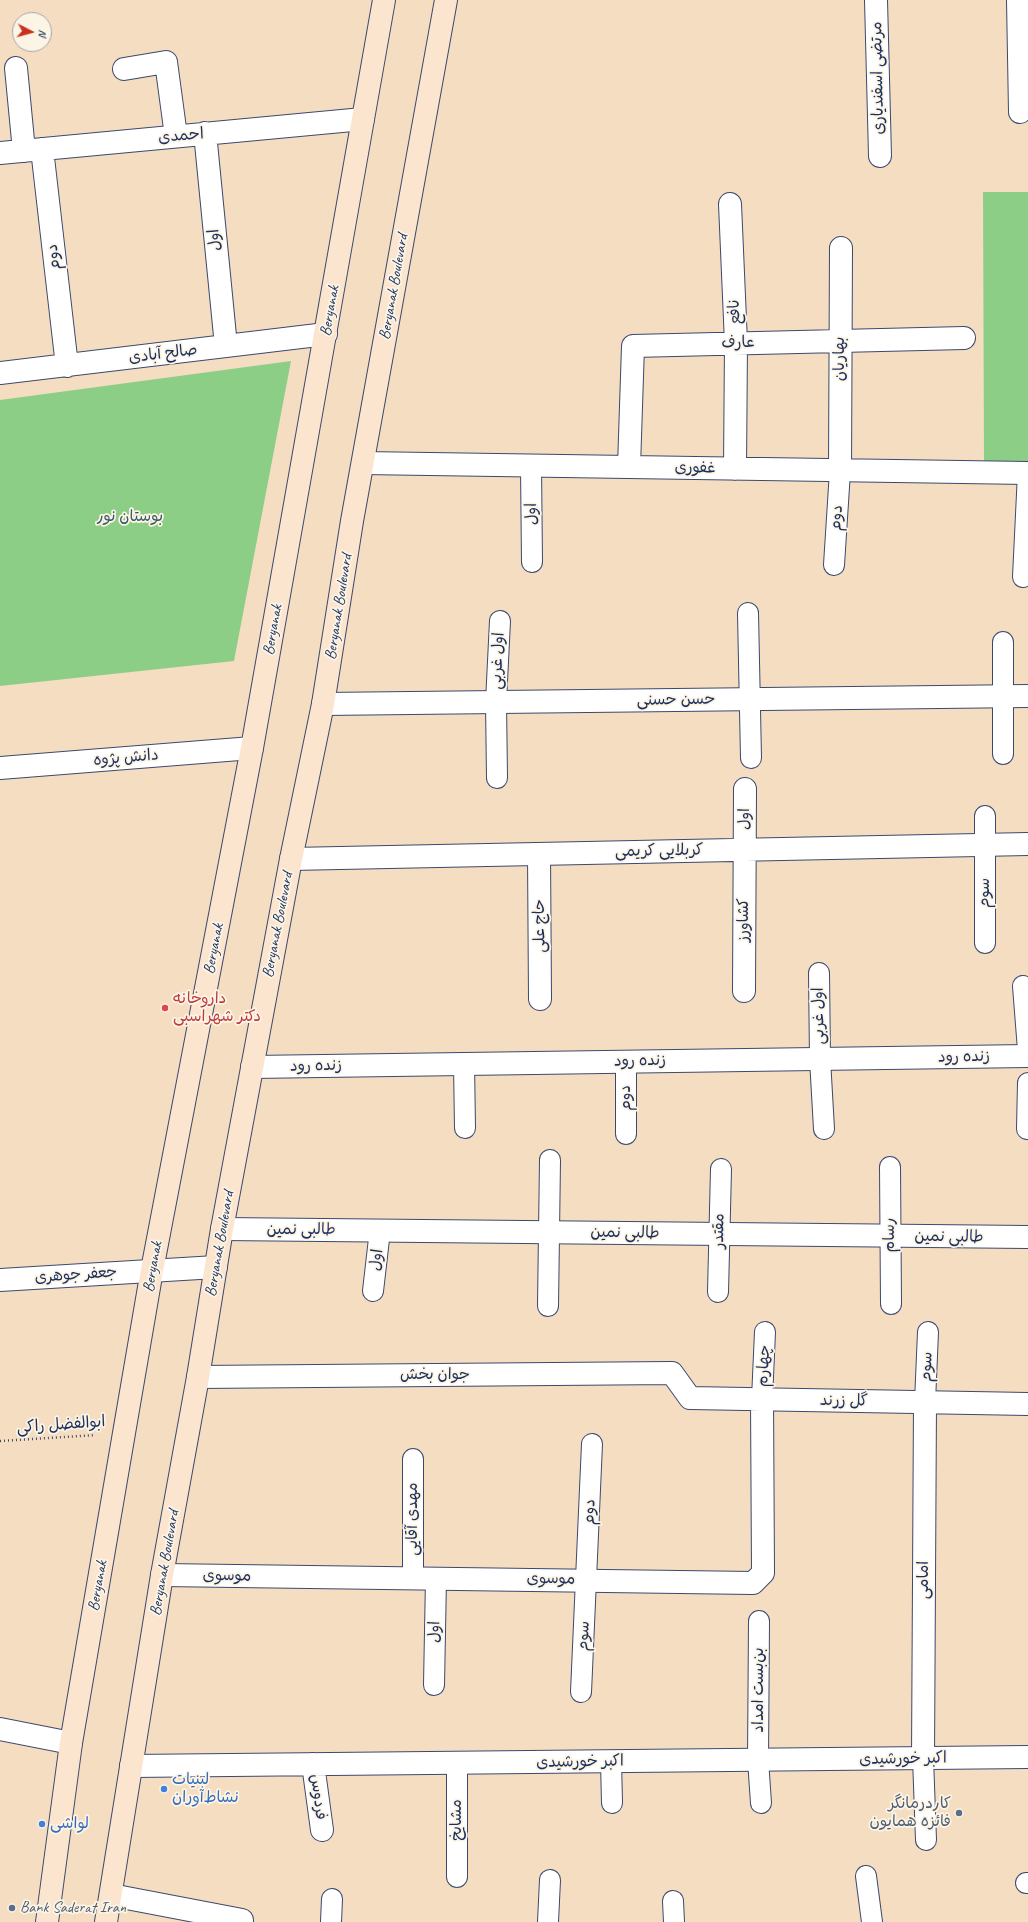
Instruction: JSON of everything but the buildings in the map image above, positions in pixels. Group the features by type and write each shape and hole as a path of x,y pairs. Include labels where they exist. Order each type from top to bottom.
{"main road":[{"name":"Beryanak","path":"47,1922 71,1743 152,1270 252,748 384,0"},
{"name":"Beryanak Boulevard","path":"106,1922 162,1575 198,1377 222,1229 291,859 323,704 363,463 446,0"}],"street":[{"name":"مرتضی اسفندیاری","path":"876,0 880,156"},
{"path":"1018,0 1020,112"},
{"path":"124,69 166,62 176,136"},
{"name":"دوم","path":"16,68 33,150 67,366"},
{"name":"احمدی","path":"0,153 362,118"},
{"name":"اول","path":"205,133 226,346"},
{"name":"نافع","path":"730,204 736,343 735,469"},
{"name":"بهاریان","path":"840,471 841,248"},
{"name":"صالح آبادی","path":"0,374 326,334"},
{"name":"عارف","path":"629,467 633,346 964,338"},
{"name":"غفوری","path":"363,463 1028,473"},
{"name":"حسن حسنی","path":"323,704 1028,696"},
{"name":"دانش پژوه","path":"0,768 252,748"},
{"name":"اول","path":"745,789 745,849"},
{"name":"کربلایی کریمی","path":"291,859 1028,844"},
{"name":"کشاورز","path":"744,991 745,849"},
{"name":"حاج علی","path":"539,854 540,999"},
{"name":"زنده رود","path":"252,1067 1028,1056"},
{"name":"طالبی نمین","path":"222,1229 1028,1237"},
{"name":"جعفر جوهری","path":"0,1280 216,1266"},
{"name":"جوان بخش","path":"198,1377 672,1373"},
{"name":"گل زرند","path":"672,1373 690,1398 1028,1404"},
{"name":"موسوی","path":"162,1575 753,1583 758,1580 762,1573 762,1399"},
{"name":"امامی","path":"923,1758 925,1402"},
{"path":"0,1729 71,1743"},
{"name":"اکبر خورشیدی","path":"131,1766 1028,1757"},
{"name":"فردوس","path":"314,1764 322,1830"},
{"path":"111,1895 242,1920 242,1922"}],"lane":[{"name":"اول","path":"532,466 532,562"},
{"name":"دوم","path":"834,565 840,471"},
{"path":"1023,577 1028,473"},
{"path":"748,613 751,758"},
{"name":"اول غربی","path":"497,778 496,702 500,621"},
{"path":"1003,642 1003,754"},
{"path":"984,844 985,816"},
{"name":"سوم","path":"984,844 985,942"},
{"name":"اول غربی","path":"819,973 820,1059 824,1129"},
{"path":"1023,986 1028,1050"},
{"name":"دوم","path":"626,1062 626,1134"},
{"path":"464,1064 465,1128"},
{"path":"1027,1129 1028,1083"},
{"path":"548,1306 550,1160"},
{"name":"رسام","path":"890,1167 890,1304"},
{"name":"مقتدر","path":"718,1292 721,1170"},
{"name":"اول","path":"373,1291 380,1230"},
{"name":"چهارم","path":"762,1399 765,1332"},
{"name":"سوم","path":"925,1402 928,1332"},
{"name":"دوم","path":"587,1580 592,1444"},
{"name":"مهدی آقایی","path":"413,1459 413,1578"},
{"name":"اول","path":"434,1685 436,1578"},
{"name":"سوم","path":"581,1692 587,1580"},
{"name":"بن‌بست امداد","path":"758,1760 759,1621"},
{"path":"923,1758 926,1840"},
{"path":"758,1760 761,1803"},
{"path":"611,1762 612,1803"},
{"name":"مشایخ","path":"457,1763 457,1877"},
{"path":"866,1876 872,1922"},
{"path":"548,1922 550,1880"},
{"path":"331,1922 332,1899"},
{"path":"673,1901 674,1922"}],"path":[{"name":"ابوالفضل راکی","path":"0,1441 124,1433"}],"green space":[{"path":"983,192 1028,192 1028,462 984,461"},
{"name":"بوستان نور","path":"291,361 234,661 0,686 0,400"}],"place":[{"name":"داروخانه دکتر شهراسبی","path":"165,1008"},
{"name":"لبنیات نشاط‌آوران","path":"164,1789"},
{"name":"کاردرمانگر فائزه همایون","path":"959,1813"},
{"name":"لواشی","path":"42,1824"},
{"name":"Bank Saderat Iran","path":"12,1908"}]}
